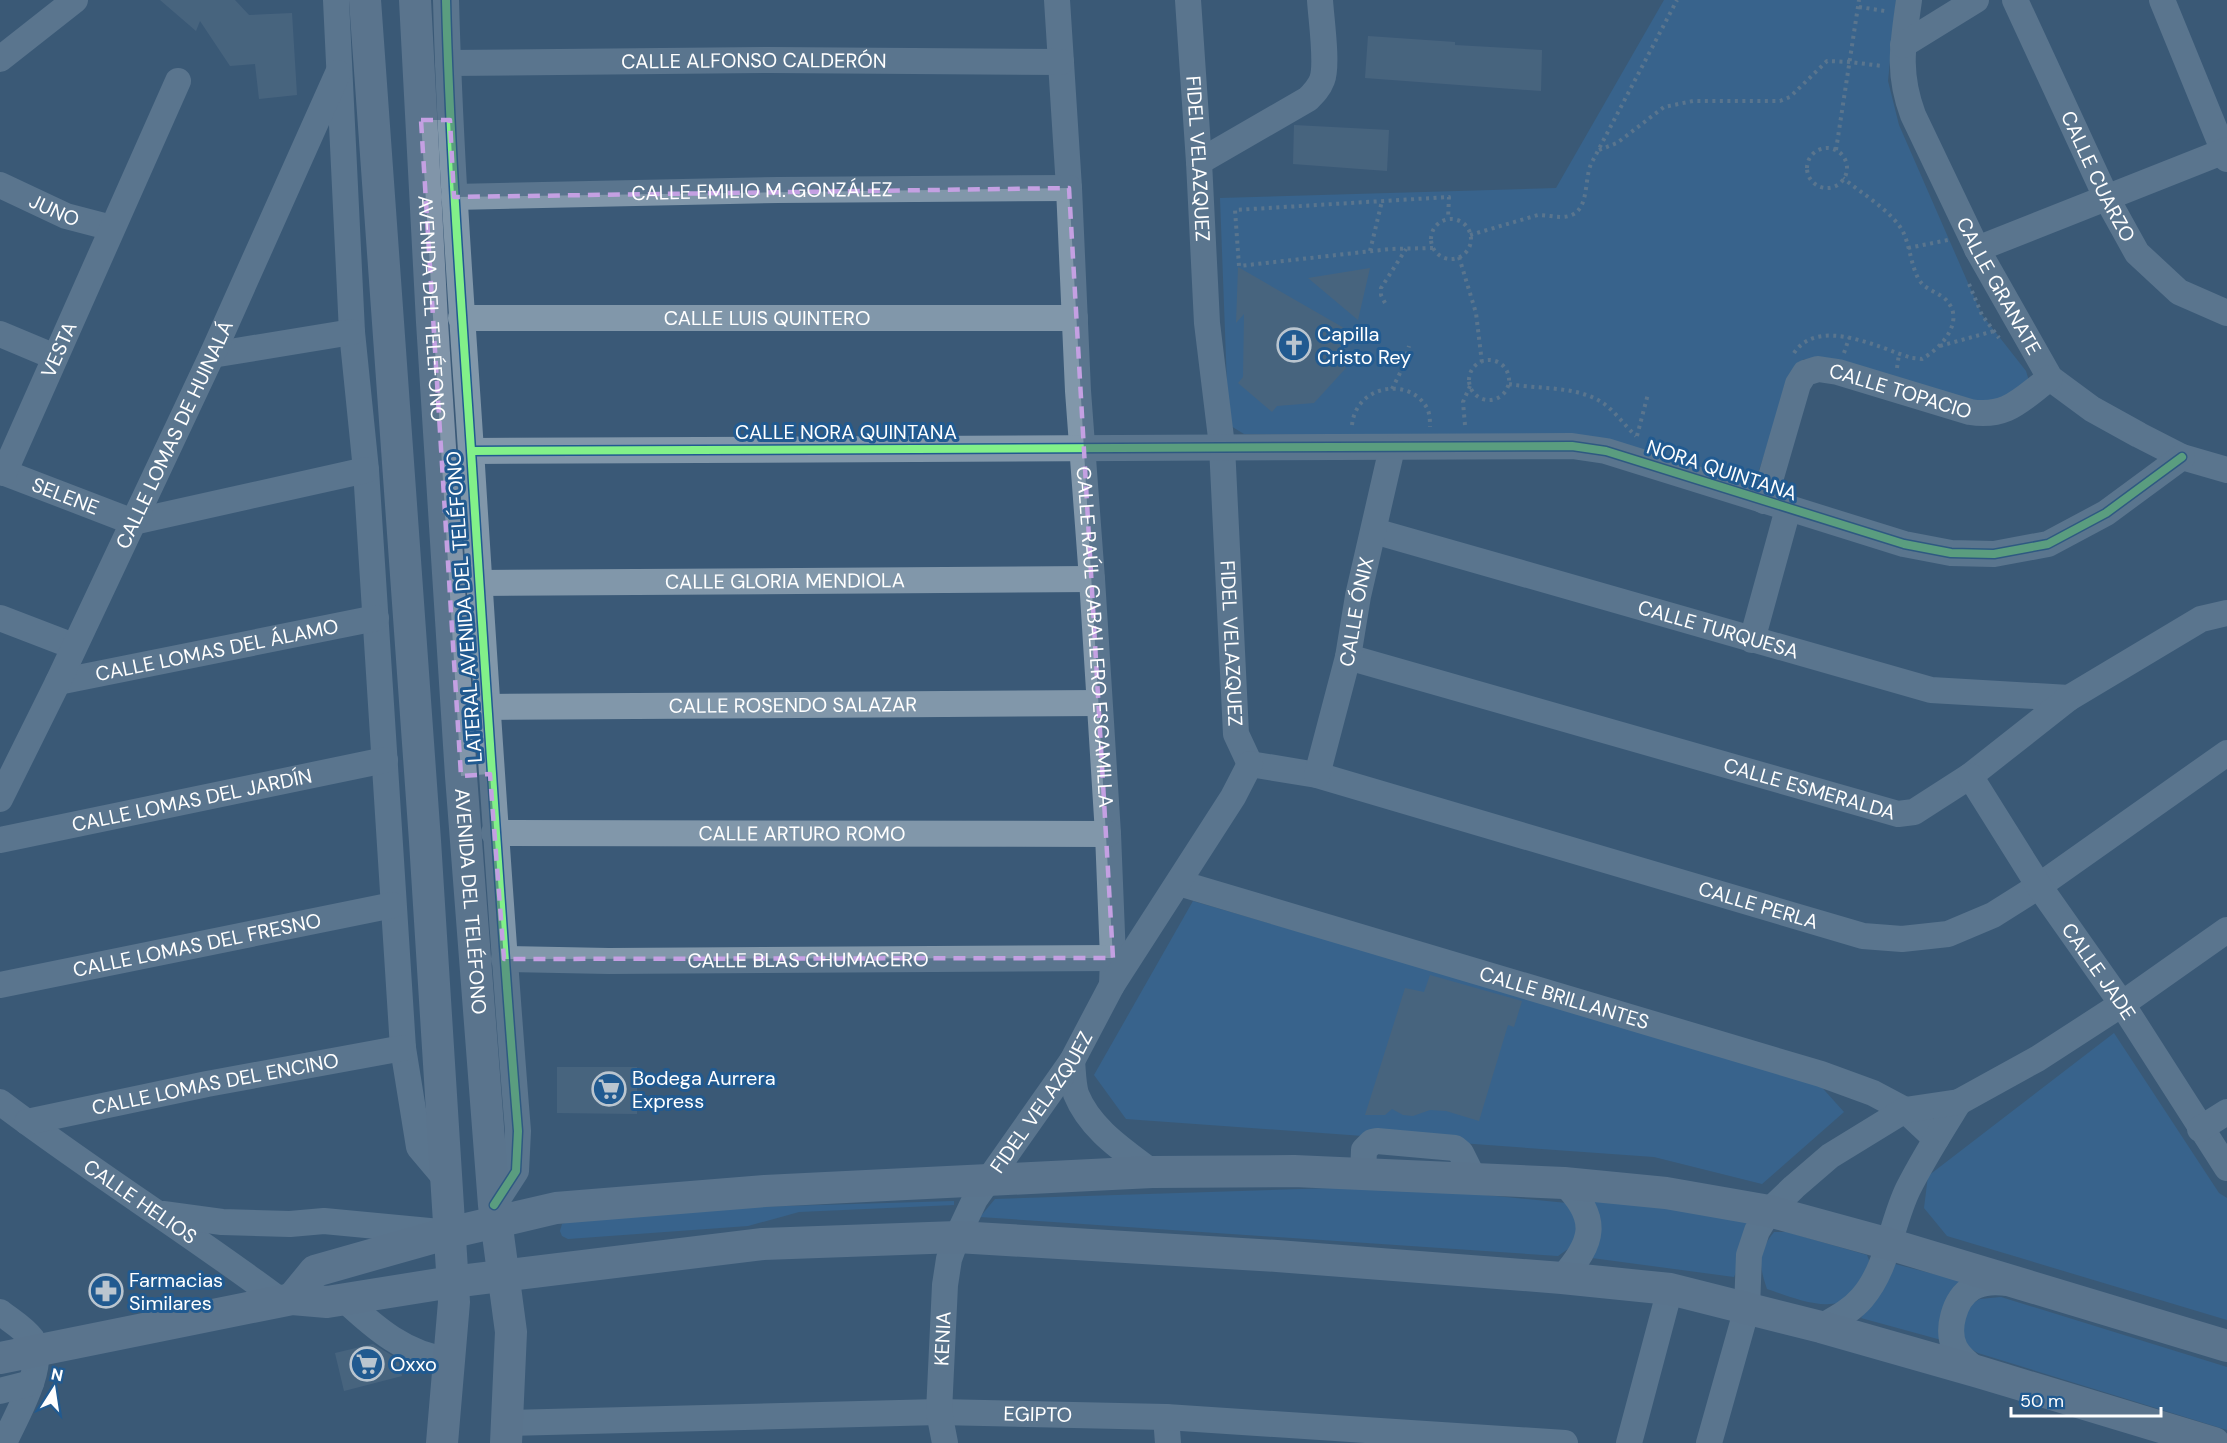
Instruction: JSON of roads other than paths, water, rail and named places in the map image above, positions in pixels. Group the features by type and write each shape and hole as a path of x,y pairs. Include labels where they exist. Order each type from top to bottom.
{"main road":[{"name":"AVENIDA DEL TELÉFONO","path":"365,0 425,841 446,1179 478,1222 479,1279 454,1302 440,1443"},
{"name":"AVENIDA DEL TELÉFONO","path":"415,0 435,120 476,775 479,1279 512,1332 507,1433"},
{"path":"287,1300 315,1271 478,1222 556,1208 765,1191 1152,1172 1294,1171 1564,1183 1666,1193 1769,1211 1889,1244 2227,1346"},
{"path":"0,1358 287,1300 327,1302 345,1300 479,1279 763,1244 957,1237 1277,1256 1562,1278 1670,1289 1821,1327 2214,1443"}],"street":[{"path":"0,59 75,0"},
{"path":"336,0 352,332 366,470 403,1048 419,1147 446,1179"},
{"name":"LATERAL AVENIDA DEL TELÉFONO","path":"446,0 447,63 435,120 454,197 460,318 471,451 487,707 476,775 494,832 518,1131 516,1171 478,1222"},
{"name":"CALLE RAÚL CABALLERO ESCAMILLA","path":"1057,0 1108,834 1112,985"},
{"name":"FIDEL VELAZQUEZ","path":"957,1237 975,1199 1072,1061 1112,985 1233,798 1250,764 1236,734 1222,446 1207,323 1188,0"},
{"path":"1199,162 1308,99 1317,90 1323,78 1324,66 1320,0"},
{"path":"1903,45 1976,0"},
{"name":"CALLE CUARZO","path":"2015,0 2106,197 2137,253 2179,292 2227,313"},
{"path":"1977,249 2106,197 2226,153 2162,0"},
{"name":"CALLE GRANATE","path":"1902,6 1902,68 1905,94 1913,115 1977,249 2050,378 2092,409 2182,457 2227,470"},
{"name":"CALLE ALFONSO CALDERÓN","path":"447,63 770,60 1061,62"},
{"name":"CALLE LOMAS DE HUINALÁ","path":"0,800 6,773 58,682 212,355 341,67"},
{"name":"VESTA","path":"2,472 178,81"},
{"name":"JUNO","path":"0,185 66,216 112,228"},
{"name":"CALLE EMILIO M. GONZÁLEZ","path":"454,197 767,190 1069,188"},
{"name":"CALLE LUIS QUINTERO","path":"460,318 1075,318"},
{"path":"212,355 352,332"},
{"path":"0,334 55,357"},
{"name":"CALLE TOPACIO","path":"1764,501 1798,384 1805,373 1818,369 1838,372 1986,415 2004,412 2050,378"},
{"name":"NORA QUINTANA","path":"1222,446 1392,448 1572,446 1606,451 1904,544 1951,553 1994,554 2048,544 2106,513 2182,457"},
{"name":"CALLE NORA QUINTANA","path":"471,451 1222,446"},
{"name":"CALLE ÓNIX","path":"1317,775 1348,657 1358,596 1392,448"},
{"path":"133,522 366,470"},
{"name":"SELENE","path":"2,472 133,522"},
{"path":"1752,640 1788,509"},
{"name":"CALLE TURQUESA","path":"1374,531 1931,690 2069,698"},
{"name":"CALLE GLORIA MENDIOLA","path":"479,583 1092,579"},
{"name":"CALLE ESMERALDA","path":"1348,657 1898,814 1914,812 1970,776 2069,698 2201,619 2227,613"},
{"path":"0,618 73,646"},
{"name":"CALLE LOMAS DEL ÁLAMO","path":"58,682 376,618"},
{"name":"CALLE ROSENDO SALAZAR","path":"487,707 1099,703"},
{"name":"CALLE PERLA","path":"1250,764 1317,775 1863,936 1902,939 1947,934 1993,915 2039,886 2227,753"},
{"name":"CALLE LOMAS DEL JARDÍN","path":"0,840 385,760"},
{"name":"CALLE JADE","path":"1970,776 2039,886 2122,1004 2227,1168"},
{"name":"CALLE ARTURO ROMO","path":"494,832 1108,834"},
{"path":"391,844 425,841"},
{"name":"CALLE BRILLANTES","path":"1179,882 1821,1074 1873,1093 1905,1110 1936,1139"},
{"name":"CALLE LOMAS DEL FRESNO","path":"0,985 393,905"},
{"path":"1709,1443 1747,1308 1749,1255 1757,1231 1769,1211 1794,1186 1830,1156 1905,1110 1959,1102 2037,1059 2122,1004 2227,930"},
{"name":"CALLE BLAS CHUMACERO","path":"504,959 609,961 1113,958"},
{"name":"CALLE LOMAS DEL ENCINO","path":"27,1122 207,1084 403,1048"},
{"path":"1072,1061 1076,1093 1089,1117 1110,1140 1152,1172"},
{"name":"CALLE HELIOS","path":"0,1102 156,1214 287,1300"},
{"path":"1821,1327 1862,1299 1871,1285 1889,1244 1907,1191 1959,1102"},
{"path":"2200,1129 2227,1112"},
{"path":"1562,1278 1584,1251 1588,1234 1588,1217 1581,1202 1564,1183"},
{"path":"156,1214 222,1222 290,1224 324,1221 478,1222"},
{"name":"KENIA","path":"945,1443 939,1412 945,1285 949,1259 957,1237"},
{"path":"1979,1372 1961,1357 1955,1348 1952,1337 1952,1318 1959,1302 1971,1288 1987,1282 2016,1283"},
{"path":"1629,1443 1670,1289"},
{"path":"345,1300 375,1328 407,1348 430,1358 448,1360"},
{"path":"0,1312 31,1338 37,1351 31,1383 4,1443"},
{"path":"0,1390 31,1383"},
{"name":"EGIPTO","path":"507,1433 939,1412 1166,1417 1384,1437 1565,1443"},
{"path":"1166,1417 1167,1443"}],"place":[{"name":"Capilla Cristo Rey","path":"1294,345"},
{"name":"Bodega Aurrera Express","path":"609,1089"},
{"name":"Farmacias Similares","path":"106,1291"},
{"name":"Oxxo","path":"367,1364"}]}
